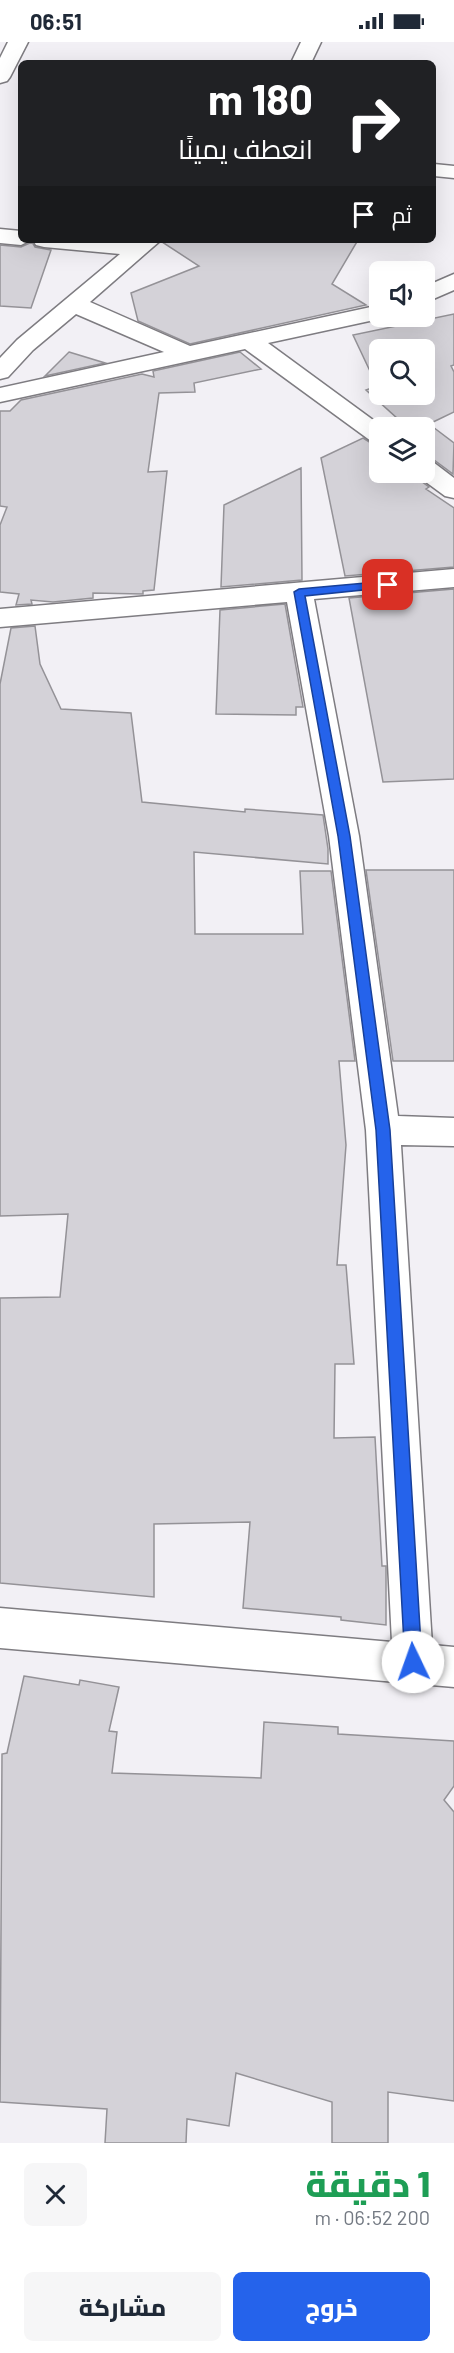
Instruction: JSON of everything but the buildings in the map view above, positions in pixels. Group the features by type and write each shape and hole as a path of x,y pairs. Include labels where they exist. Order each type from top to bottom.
{"street":[{"path":"0,77 18,42"},
{"path":"302,60 311,42"},
{"path":"0,82 18,84"},
{"path":"436,170 454,172"},
{"path":"0,236 18,238"},
{"path":"120,243 145,244"},
{"path":"0,372 25,345 145,244"},
{"path":"435,290 454,281"},
{"path":"74,304 185,353"},
{"path":"0,395 369,314"},
{"path":"248,340 369,428"},
{"path":"435,476 454,490"},
{"path":"0,618 454,579"},
{"path":"299,592 344,836 383,1130 413,1662"},
{"path":"383,1130 454,1132"},
{"path":"0,1628 454,1666"}],"route":[{"path":"388,585 299,592 344,836 383,1130 413,1662"}]}
